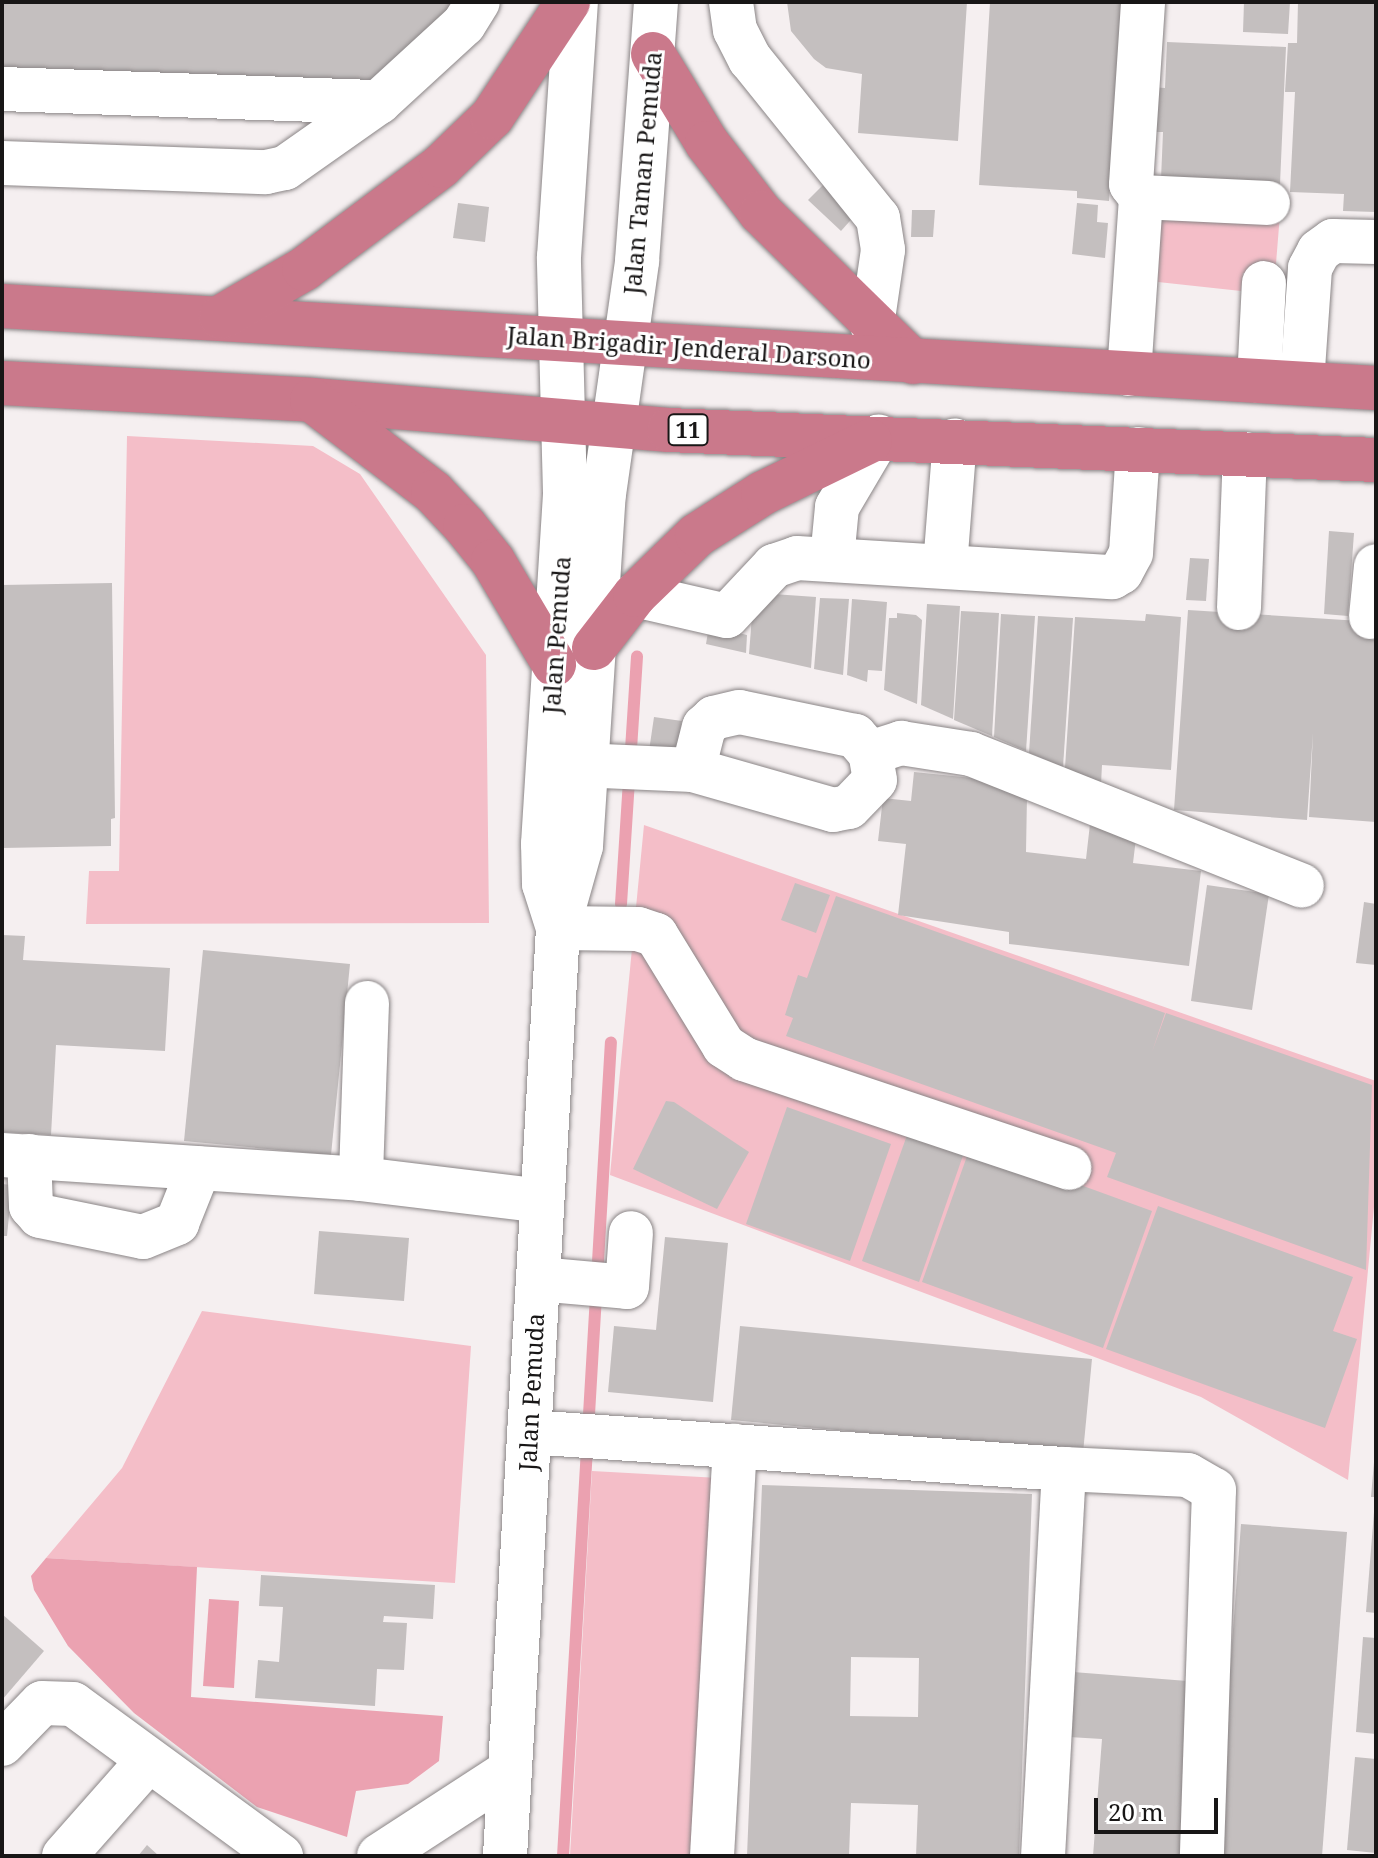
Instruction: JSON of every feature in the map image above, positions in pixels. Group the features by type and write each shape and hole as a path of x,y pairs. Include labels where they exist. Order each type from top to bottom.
{"highway":[{"path":"221,317 304,269 441,166 500,106 568,2"},
{"path":"653,54 707,143 761,213 913,362"},
{"name":"Jalan Brigadir Jenderal Darsono","path":"2,306 1376,388"},
{"name":"11","path":"2,383 312,400 613,426 1376,460"},
{"path":"312,400 433,492 465,526 493,561 554,664"},
{"path":"594,648 635,595 697,535 734,509 879,436"}],"street":[{"path":"2,163 266,172 303,161 379,102 464,24 478,2"},
{"path":"562,339 559,257 576,2"},
{"name":"Jalan Taman Pemuda","path":"625,344 656,2"},
{"path":"731,2 735,30 750,59 878,218 883,250 872,325"},
{"path":"1129,374 1141,197 1131,184 1143,2"},
{"path":"2,89 379,102"},
{"path":"1141,197 1268,203"},
{"path":"1302,383 1310,268 1319,251 1333,241 1376,242"},
{"path":"1259,381 1264,283"},
{"name":"Jalan Pemuda","path":"562,339 565,421 554,664 598,766"},
{"name":"Jalan Pemuda","path":"505,1856 558,928 544,884 598,766 594,648 613,426 625,344"},
{"path":"832,559 837,507 879,436"},
{"path":"945,566 955,440"},
{"path":"635,595 727,616 774,566 797,558 1112,577 1121,572 1131,553 1138,449"},
{"path":"1239,608 1245,454"},
{"path":"1371,617 1376,566"},
{"path":"598,766 693,770 833,810 849,807 870,789 875,780 870,753 855,736 739,712 714,718 704,727 693,770"},
{"path":"870,753 901,743 971,754 1302,886"},
{"path":"558,928 638,929 656,935 724,1046 744,1059 1069,1168"},
{"path":"361,1179 367,1003"},
{"path":"199,1168 177,1223 143,1237 40,1216 31,1206 16,1156 199,1168 361,1179 542,1201"},
{"path":"538,1279 627,1287 631,1233"},
{"path":"529,1432 1188,1475 1214,1490 1202,1856"},
{"path":"712,1856 735,1446"},
{"path":"1043,1856 1064,1469"},
{"path":"2,1744 42,1703 73,1704 281,1856"},
{"path":"64,1856 149,1760"},
{"path":"379,1856 510,1771"}],"shaded area":[{"path":"1161,207 1280,214 1275,276 1243,273 1241,291 1158,282"},
{"path":"127,436 313,446 360,474 486,655 489,923 86,924 89,871 119,871"},
{"path":"644,825 1376,1081 1376,1186 1348,1480 1201,1397 610,1175"},
{"path":"202,1311 471,1346 455,1583 46,1558 122,1468"},
{"path":"592,1471 719,1478 697,1856 570,1856"},
{"path":"46,1558 197,1567 191,1697 443,1716 439,1761 408,1784 356,1791 347,1837 257,1807 134,1713 68,1646 34,1590 31,1576"},
{"path":"209,1599 239,1601 234,1688 203,1686"}],"building":[{"path":"2,2 457,2 373,81 2,70"},
{"path":"787,2 967,2 958,141 858,133 862,74 826,68 814,59 791,31"},
{"path":"990,2 1121,2 1109,201 1077,198 1077,191 979,185"},
{"path":"1244,2 1290,2 1288,34 1243,32"},
{"path":"1298,2 1376,2 1376,212 1343,211 1344,194 1290,192 1295,92 1285,92 1288,43 1297,43"},
{"path":"1167,42 1286,47 1280,184 1161,179 1163,132 1148,132 1151,87 1165,88"},
{"path":"824,184 857,213 841,231 808,200"},
{"path":"458,203 489,207 485,242 453,238"},
{"path":"1077,203 1098,205 1097,222 1108,223 1105,258 1072,254"},
{"path":"912,210 935,210 933,237 911,237"},
{"path":"1329,531 1354,533 1348,616 1324,614"},
{"path":"1190,558 1209,559 1206,601 1186,600"},
{"path":"112,583 115,818 111,819 111,846 2,848 2,585"},
{"path":"773,594 816,597 811,668 749,654 752,616"},
{"path":"820,598 849,599 843,675 814,669"},
{"path":"852,599 887,602 882,671 868,670 867,682 847,675"},
{"path":"927,604 960,606 953,719 921,705"},
{"path":"1188,610 1376,622 1376,822 1309,817 1313,733 1307,820 1174,810"},
{"path":"961,611 999,613 992,736 954,720"},
{"path":"897,613 916,615 922,620 917,704 884,690 889,618 897,618"},
{"path":"1001,614 1035,616 1026,751 994,737"},
{"path":"1146,614 1181,617 1171,770 1102,765 1101,784 1065,768 1075,617 1145,621"},
{"path":"1038,616 1073,618 1063,767 1029,753"},
{"path":"709,626 747,635 746,653 706,644"},
{"path":"654,717 682,721 676,755 649,751"},
{"path":"914,772 992,780 1027,796 1026,852 1086,859 1090,824 1137,830 1133,863 1201,871 1189,966 1009,944 1009,932 898,915 906,844 878,841 883,798 911,801"},
{"path":"795,883 830,895 816,933 781,920"},
{"path":"1207,885 1269,894 1252,1010 1191,1001"},
{"path":"836,896 1165,1013 1152,1052 1166,1013 1372,1085 1366,1270 1107,1177 1116,1153 786,1036 793,1018 785,1015 798,975 807,978"},
{"path":"1364,902 1376,904 1376,965 1356,963"},
{"path":"2,935 25,936 23,960 170,968 165,1051 56,1045 51,1135 2,1132"},
{"path":"203,950 350,964 331,1155 184,1141"},
{"path":"666,1101 674,1102 749,1152 717,1209 633,1169"},
{"path":"787,1107 891,1144 850,1261 746,1224"},
{"path":"911,1124 967,1144 919,1282 862,1261"},
{"path":"971,1145 1152,1211 1103,1348 922,1282"},
{"path":"2,1184 12,1185 7,1236 2,1236"},
{"path":"1158,1206 1353,1277 1333,1331 1357,1339 1325,1428 1106,1349"},
{"path":"319,1231 409,1238 404,1301 314,1294"},
{"path":"665,1237 728,1243 713,1402 608,1392 614,1326 656,1330"},
{"path":"740,1326 1092,1359 1083,1453 731,1420"},
{"path":"1374,1462 1376,1497 1371,1497"},
{"path":"762,1485 1032,1494 1019,1856 916,1856 918,1805 851,1803 849,1856 747,1856","holes":["851,1657 919,1658 918,1717 850,1716"]},
{"path":"1376,1512 1376,1613 1366,1612"},
{"path":"1241,1524 1347,1532 1322,1856 1216,1856"},
{"path":"261,1575 435,1585 433,1619 384,1616 383,1622 407,1623 404,1670 377,1669 375,1706 255,1698 258,1660 279,1662 283,1607 259,1606"},
{"path":"2,1614 44,1651 2,1700"},
{"path":"1363,1637 1376,1638 1376,1734 1356,1732"},
{"path":"1073,1672 1200,1682 1186,1856 1093,1856 1102,1739 1069,1737"},
{"path":"1355,1757 1376,1759 1376,1853 1347,1850"},
{"path":"147,1845 159,1856 138,1856"}],"waterway":[{"path":"621,904 637,657"},
{"path":"563,1856 611,1042"}]}
